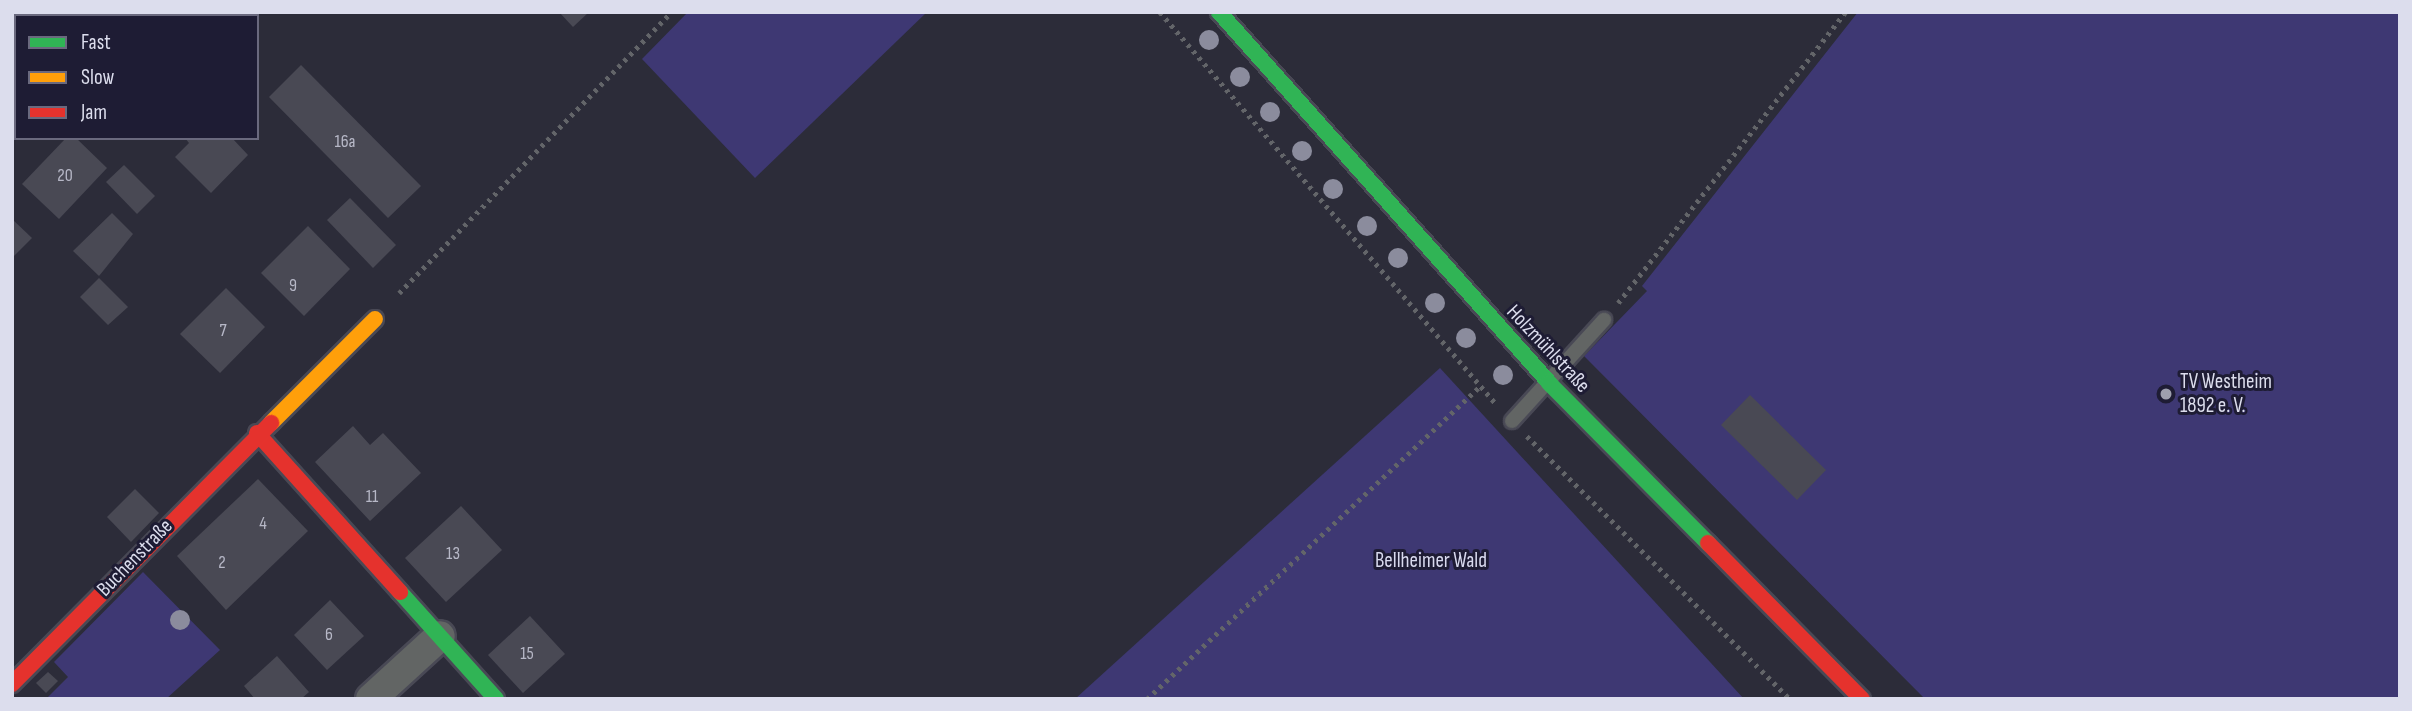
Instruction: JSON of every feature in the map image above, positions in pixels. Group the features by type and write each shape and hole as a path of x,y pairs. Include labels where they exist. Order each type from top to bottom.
{"main road":[{"name":"Holzmühlstraße","path":"1219,12 1549,383 1862,699"},
{"name":"Buchenstraße","path":"12,684 257,433 374,319"},
{"path":"257,433 496,699"}],"street":[{"path":"371,699 440,636"}],"lane":[{"path":"1512,421 1604,320"}],"path":[{"path":"374,319 671,12"},
{"path":"1160,12 1479,387 1790,699"},
{"path":"1604,320 1846,12"},
{"path":"1147,699 1479,387"}],"green space":[{"path":"688,12 927,12 755,178 642,59"},
{"path":"1858,12 2400,12 2400,699 1925,699 1584,356 1647,291 1642,286"},
{"name":"Bellheimer Wald","path":"1440,368 1744,699 1075,699"},
{"path":"143,572 220,650 166,699 46,699 68,677 54,662"}],"building":[{"path":"24,12 73,12 72,14"},
{"path":"169,12 256,12 211,14 168,14"},
{"path":"559,12 589,12 573,27"},
{"path":"301,65 421,186 388,218 269,97"},
{"path":"64,140 78,140 107,168 59,219 22,184"},
{"path":"187,140 234,140 248,155 211,193 175,157 189,143"},
{"path":"124,165 155,196 137,214 106,182"},
{"path":"350,198 396,245 373,268 327,220"},
{"path":"112,213 133,234 99,276 73,251"},
{"path":"12,219 32,238 12,258"},
{"path":"308,226 350,269 304,316 261,273"},
{"path":"99,278 128,307 108,325 80,297"},
{"path":"226,288 265,327 220,373 180,334"},
{"path":"1750,395 1826,470 1797,500 1721,425"},
{"path":"353,426 370,445 383,433 421,473 370,521 315,462"},
{"path":"258,479 308,531 226,610 177,556"},
{"path":"135,489 159,513 131,542 107,517"},
{"path":"461,506 502,550 446,602 405,558"},
{"path":"330,600 364,636 327,670 294,635"},
{"path":"530,616 565,654 523,693 488,655"},
{"path":"277,656 309,692 301,699 255,699 244,686"},
{"path":"48,672 58,681 46,693 36,683"}],"traffic: fast":[{"path":"1219,12 1549,383 1708,543"},
{"path":"400,592 496,699"}],"traffic: slow":[{"path":"271,423 375,319"}],"traffic: jam":[{"path":"12,684 271,423"},
{"path":"257,433 400,592"},
{"path":"1708,543 1862,699"}],"place":[{"name":"TV Westheim 1892 e. V.","path":"2166,394"}]}
